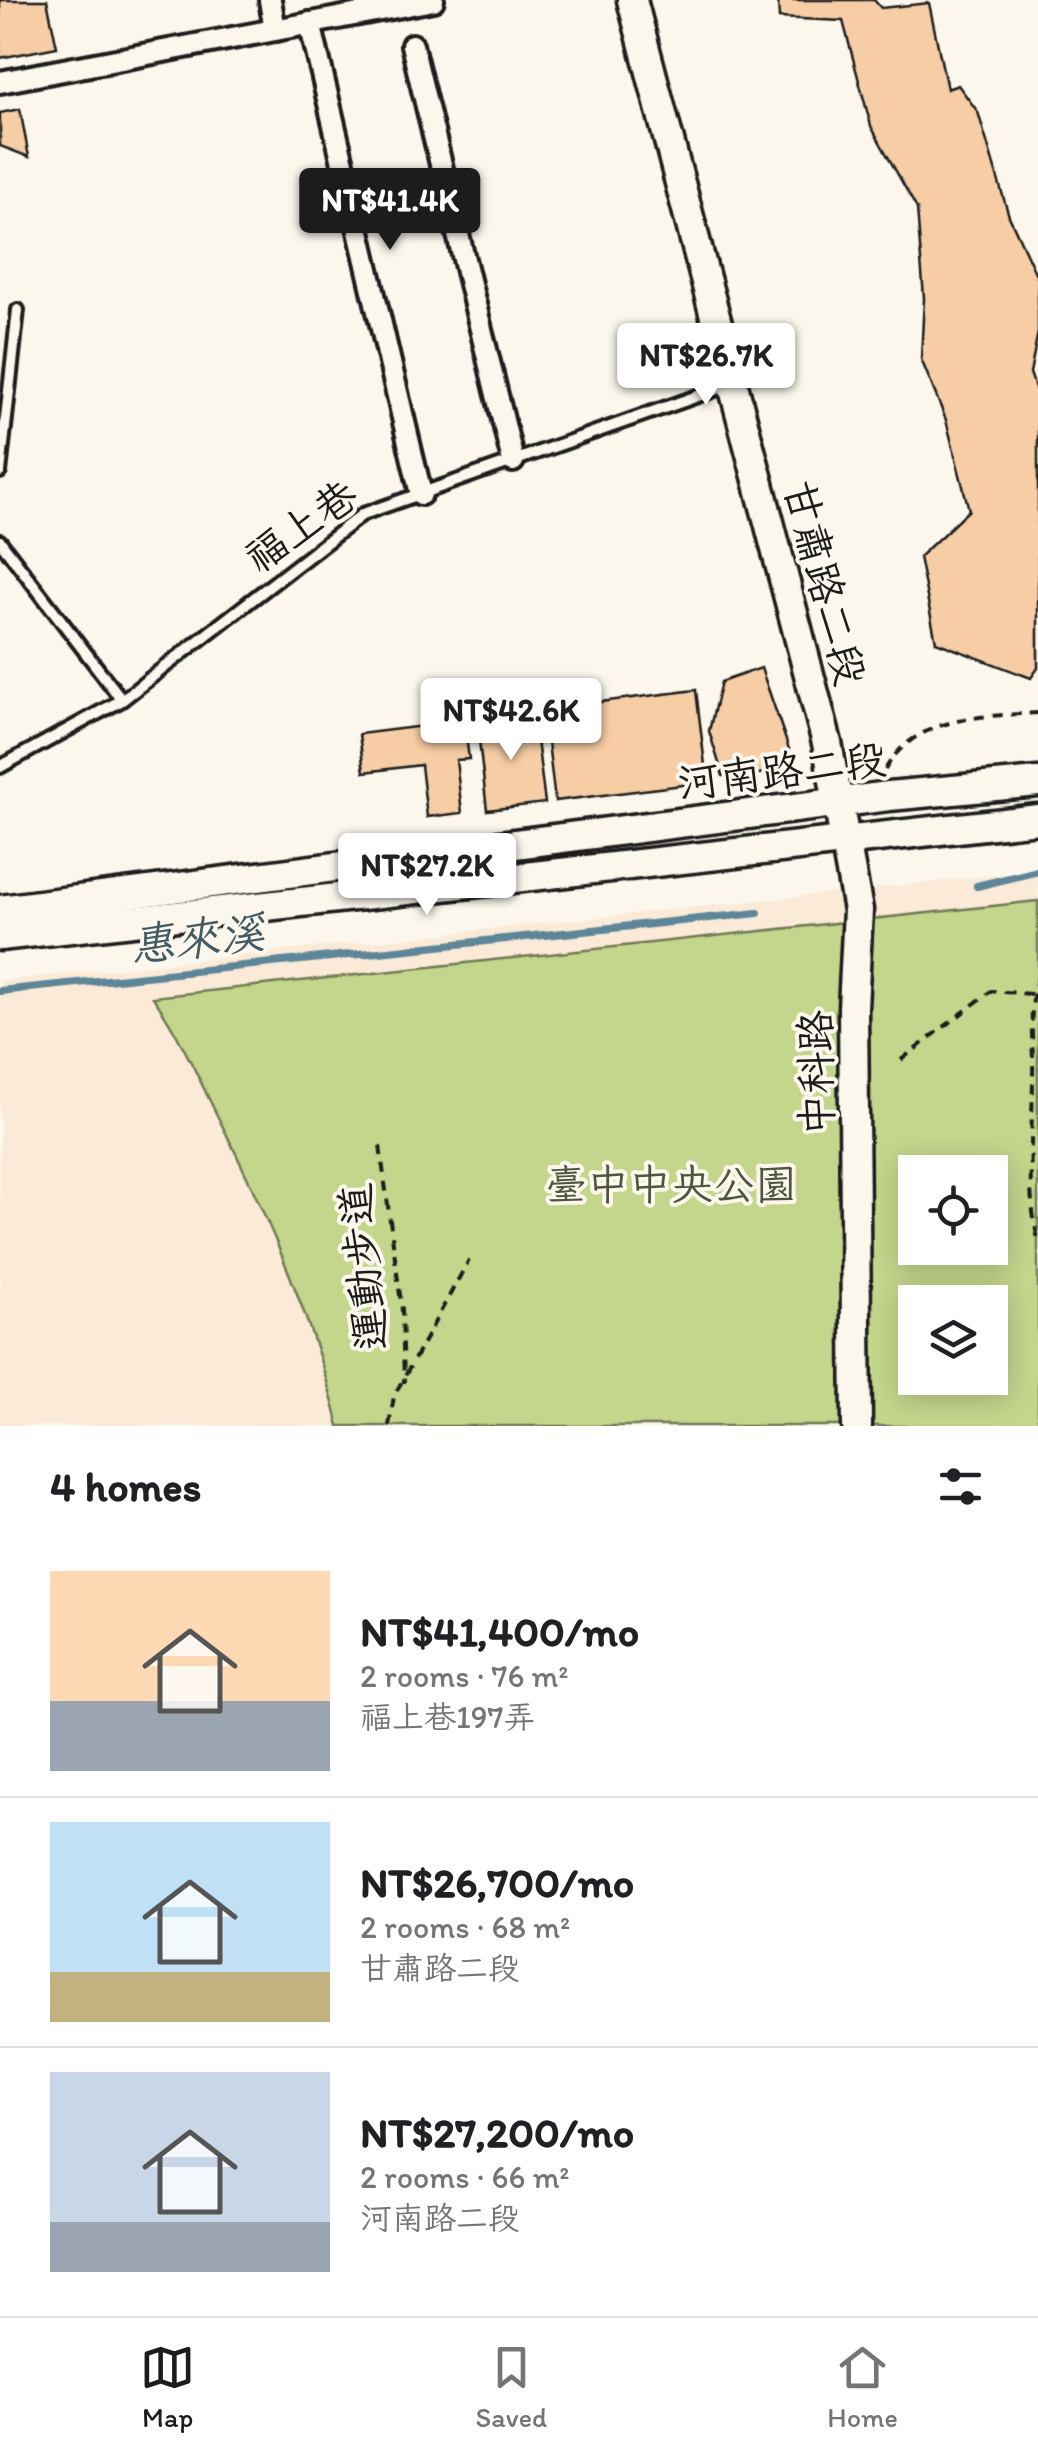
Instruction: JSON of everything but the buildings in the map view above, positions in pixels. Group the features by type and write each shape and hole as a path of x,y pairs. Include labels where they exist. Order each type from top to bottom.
{"street":[{"path":"270,0 275,30"},
{"path":"0,82 433,0"},
{"name":"甘肅路二段","path":"632,0 840,803 846,840"},
{"path":"310,23 420,494"},
{"path":"412,44 514,461"},
{"name":"河南路二段","path":"0,910 840,803 1038,782"},
{"name":"河南路二段","path":"0,936 1038,819"},
{"name":"中科路","path":"846,840 858,910 854,1008 857,1426"}],"lane":[{"path":"0,472 18,310"},
{"name":"福上巷","path":"0,767 122,700 363,514 730,385"},
{"path":"0,541 122,700"}],"path":[{"path":"885,770 894,753 926,729 1038,713"},
{"path":"1038,976 1028,1023 1034,1069 1031,1195 1038,1239"},
{"path":"901,1060 991,991 1033,994"},
{"name":"運動步道","path":"380,1146 402,1310 404,1383"},
{"path":"389,1426 394,1396 470,1260"}],"shaded area":[{"name":"臺中中央公園","path":"1038,871 1038,1426 0,1426 0,981"}],"green space":[{"name":"臺中中央公園","path":"1038,901 1038,1426 339,1426 303,1310 273,1235 172,1028 153,997"}],"waterway":[{"name":"惠來溪","path":"977,886 1038,871"},
{"name":"惠來溪","path":"0,991 758,913"}]}
